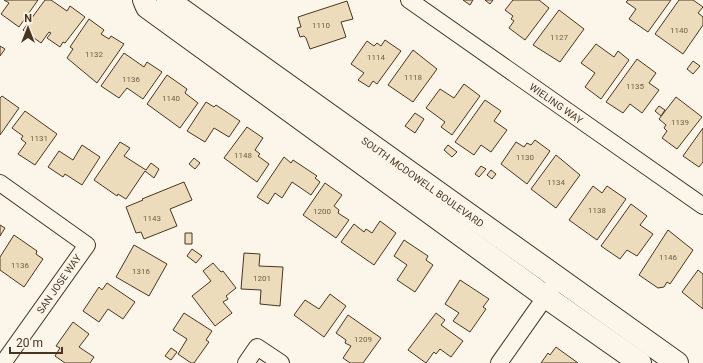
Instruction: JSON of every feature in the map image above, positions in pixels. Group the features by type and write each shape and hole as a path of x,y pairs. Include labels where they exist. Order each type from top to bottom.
{"main road":[{"name":"SOUTH MCDOWELL BOULEVARD","path":"144,0 147,7 546,297 640,363"},
{"name":"SOUTH MCDOWELL BOULEVARD","path":"168,0 677,363"}],"street":[{"name":"WIELING WAY","path":"409,0 703,206"},
{"name":"SAN JOSE WAY","path":"0,183 87,245 3,363"},
{"path":"499,363 558,279"},
{"path":"246,363 258,347 282,363"}],"building":[{"path":"4,0 38,0 19,27 1,14 9,3"},
{"path":"45,0 51,0 67,11 70,6 85,17 65,43 63,42 60,47 47,38 51,33 49,32 41,43 23,30"},
{"path":"463,0 473,0 470,5"},
{"path":"485,0 493,0 490,4"},
{"path":"513,0 539,0 549,8 525,40 509,28 514,21 511,19 513,16 505,10"},
{"path":"628,0 671,0 648,32 629,19 636,9 626,2"},
{"path":"679,0 693,0 703,7 698,13 703,17 703,25 683,54 655,34"},
{"path":"347,1 353,19 341,22 346,37 310,49 306,38 304,36 300,37 297,28 301,27 298,17"},
{"path":"559,10 584,29 560,62 533,45"},
{"path":"89,19 104,30 101,34 109,39 111,36 124,44 97,83 67,58 73,49 70,47"},
{"path":"385,40 401,51 377,84 373,81 369,87 358,80 364,73 351,64 367,41 374,46 377,43 381,46"},
{"path":"596,44 614,57 618,51 629,60 601,99 585,87 595,73 581,63"},
{"path":"0,46 5,49 0,56"},
{"path":"413,50 437,69 413,102 388,85"},
{"path":"124,53 144,67 147,62 162,72 143,99 127,88 119,98 101,86"},
{"path":"637,59 656,73 649,83 659,90 642,113 630,104 623,113 606,102"},
{"path":"693,61 700,66 693,74 687,69"},
{"path":"167,75 187,89 185,93 198,103 180,128 147,104"},
{"path":"464,84 480,96 452,135 441,127 445,122 426,108 440,89 454,98"},
{"path":"2,96 19,108 0,135 0,98"},
{"path":"676,97 702,117 677,149 662,138 667,131 664,128 666,125 659,119"},
{"path":"485,100 501,111 494,121 507,130 491,152 481,145 474,155 455,142"},
{"path":"206,102 214,107 216,105 240,121 229,137 214,128 205,142 187,131"},
{"path":"659,106 665,110 661,116 655,111"},
{"path":"25,111 57,134 35,165 18,154 26,143 21,139 23,136 12,128"},
{"path":"415,113 424,119 415,133 405,126"},
{"path":"247,127 263,138 255,150 260,154 258,156 269,164 257,182 224,158"},
{"path":"703,128 703,162 699,167 683,156"},
{"path":"535,140 550,151 527,184 501,164 516,142 524,147 527,143 531,145"},
{"path":"120,142 130,148 124,156 146,170 151,163 159,169 154,178 145,171 126,199 118,194 117,196 94,180"},
{"path":"82,145 100,157 82,185 65,174 63,177 48,167 59,151 73,160"},
{"path":"448,145 457,152 452,157 444,150"},
{"path":"556,155 580,175 556,208 531,189"},
{"path":"284,157 291,163 293,160 317,176 315,178 320,182 311,195 292,182 282,198 275,193 268,204 257,197"},
{"path":"194,158 200,163 195,169 189,164"},
{"path":"481,166 486,169 479,177 475,174"},
{"path":"491,170 496,174 492,179 487,175"},
{"path":"184,182 192,200 170,209 177,226 144,239 141,232 136,233 126,207"},
{"path":"325,183 342,195 334,206 339,210 338,213 349,220 336,238 303,215"},
{"path":"593,186 602,193 607,186 626,199 597,240 569,220"},
{"path":"631,204 647,216 640,225 653,234 637,256 627,250 620,259 601,246"},
{"path":"380,221 396,233 374,265 341,242 354,224 364,232 366,229 372,233"},
{"path":"0,225 5,228 0,236"},
{"path":"668,230 693,250 670,284 667,282 664,287 658,288 639,275"},
{"path":"185,233 192,233 192,244 185,244"},
{"path":"14,235 37,251 36,254 43,259 24,287 0,270 0,257"},
{"path":"404,240 428,256 426,260 433,265 415,292 397,280 407,265 394,256"},
{"path":"134,245 167,264 149,296 116,277"},
{"path":"192,249 202,256 196,263 187,256"},
{"path":"244,253 260,254 259,266 283,267 280,306 260,304 261,290 241,289"},
{"path":"213,263 221,272 223,271 236,288 226,296 228,299 223,302 232,313 215,326 192,296 211,281 203,271"},
{"path":"698,270 703,274 703,309 682,292"},
{"path":"460,280 489,299 483,307 486,309 470,332 453,321 459,313 445,304"},
{"path":"107,283 135,302 123,319 108,309 99,322 83,311 99,287 102,290"},
{"path":"330,294 346,306 324,337 294,315 305,300 319,309"},
{"path":"184,313 212,331 206,340 209,342 194,363 191,363 178,354 187,339 173,330"},
{"path":"436,313 445,320 441,325 463,341 451,357 440,349 436,354 434,352 426,363 408,350"},
{"path":"348,315 381,338 363,363 350,363 343,358 351,346 345,343 346,340 336,333"},
{"path":"73,322 89,334 79,347 94,357 90,363 65,363 55,356 60,348 56,346"},
{"path":"556,347 578,363 541,363 548,353 550,355"},
{"path":"171,348 177,352 171,360 165,356"}]}
